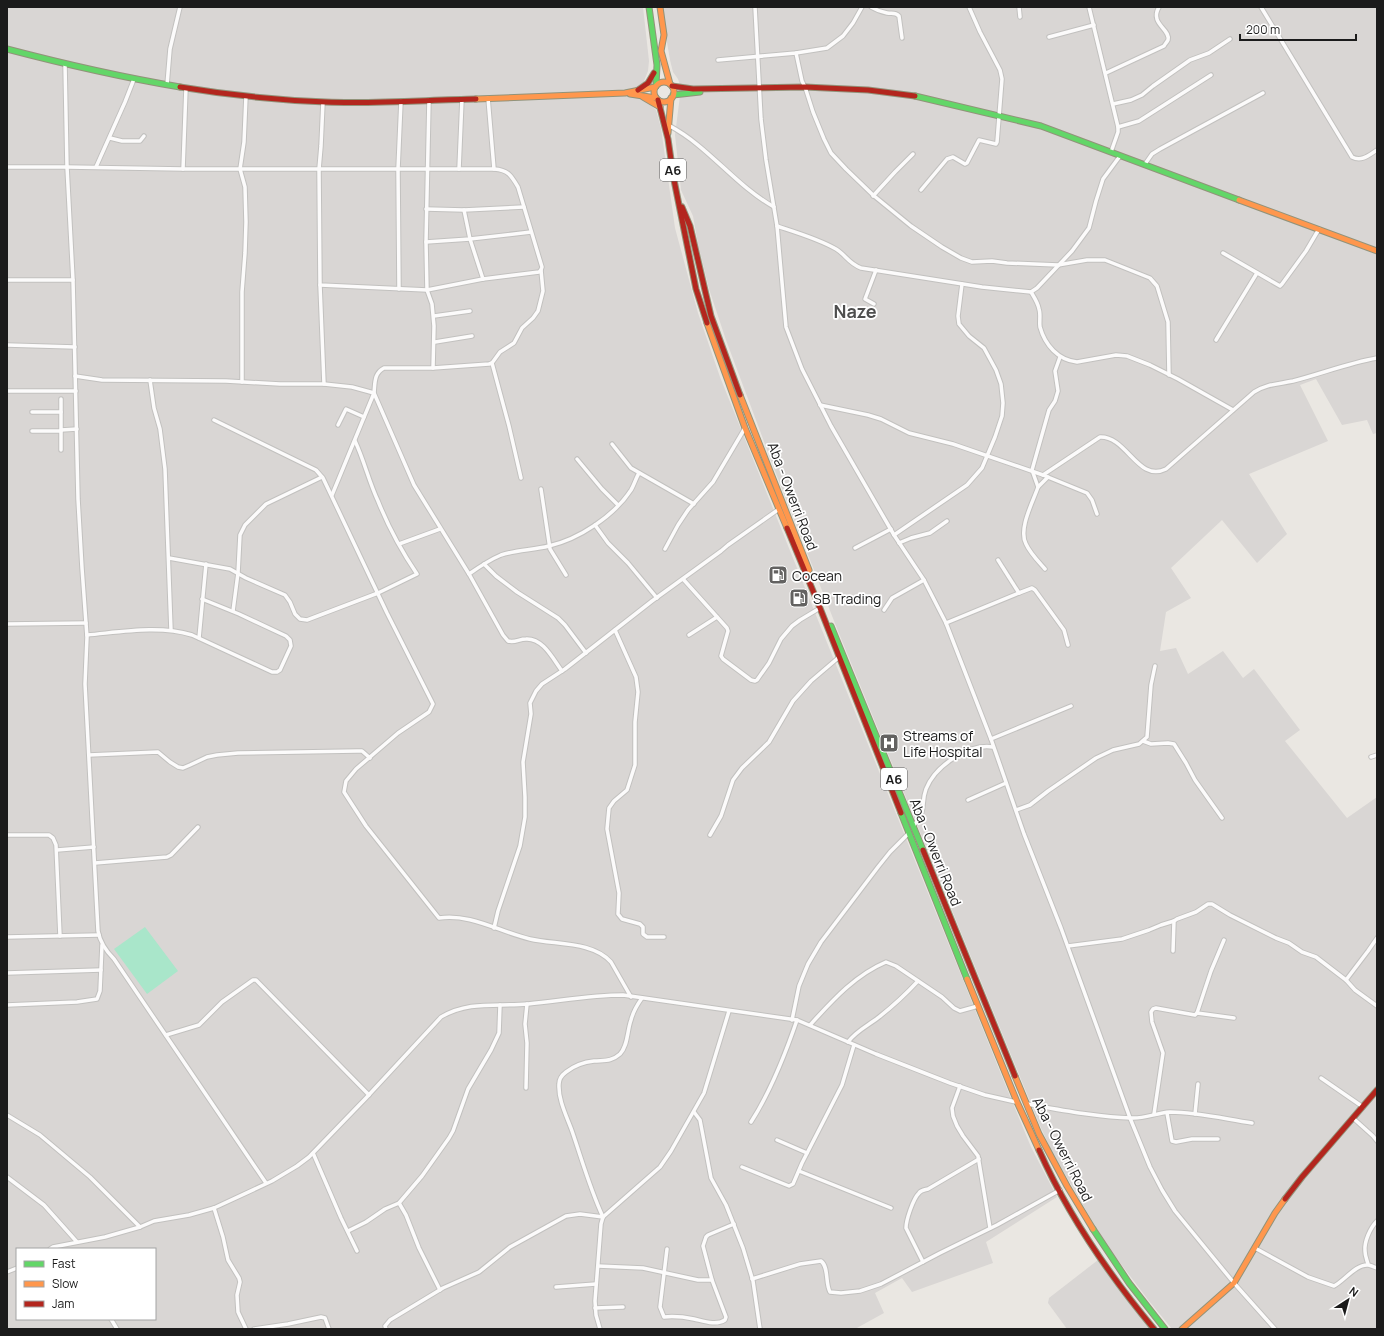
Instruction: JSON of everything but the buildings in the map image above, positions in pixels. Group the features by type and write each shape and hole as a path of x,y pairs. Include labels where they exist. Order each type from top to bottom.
{"main road":[{"name":"Aba - Owerri Road","path":"649,7 657,65 654,93 660,108 668,139 688,255 702,310 745,428 820,608 838,658 1017,1102 1041,1155 1098,1254 1132,1302 1154,1329"},
{"name":"Aba - Owerri Road","path":"660,7 664,35 661,50 673,89 668,139"},
{"path":"7,48 65,64 167,85 272,99 323,102 401,101 632,93 646,86 651,81 657,65"},
{"path":"638,90 655,87 661,82 664,82 671,85 693,89 805,87 868,90 913,96 1000,115 1041,126 1377,250"},
{"path":"625,93 665,101 672,97 706,92 718,88"},
{"path":"643,97 650,100 660,108"},
{"name":"Aba - Owerri Road","path":"679,202 690,227 714,322 740,395 818,593 1026,1104 1058,1173 1099,1242 1121,1273 1165,1329"},
{"path":"1182,1329 1234,1283 1275,1213 1302,1177 1377,1090"}],"street":[{"path":"167,85 170,49 180,7"},
{"path":"755,7 759,87 766,160 777,226 786,327 802,369 820,405 894,535 924,580 946,623 1068,946 1130,1118 1150,1167 1175,1211 1234,1283 1275,1329"},
{"path":"718,60 796,53 826,48 842,36 853,23 862,7"},
{"path":"871,7 886,13 896,13 899,16 902,38"},
{"path":"921,190 948,159 953,157 965,164 967,163 979,140 996,144 998,139 1002,79 1000,70 969,7"},
{"path":"1019,7 1020,17"},
{"path":"1089,7 1118,127 1118,132 1111,152"},
{"path":"1106,73 1164,46 1168,40 1168,36 1156,18 1156,13 1159,7"},
{"path":"1261,7 1352,157 1357,160 1362,159 1377,150"},
{"path":"1049,37 1094,25"},
{"path":"1113,104 1131,100 1142,95 1190,60 1209,53 1230,39"},
{"path":"796,53 802,81 813,112 831,153 873,196 942,248 972,262 992,261 1058,265 1087,260 1105,260 1150,278 1157,286 1168,322 1170,375"},
{"path":"7,1005 77,1002 97,999 100,991 102,944 99,935 85,684 87,635 78,499 75,346 67,167 65,64"},
{"path":"1118,127 1139,121 1211,75"},
{"path":"96,168 132,87 134,79"},
{"path":"183,169 186,88"},
{"path":"1145,164 1152,154 1160,149 1263,92"},
{"path":"242,382 242,292 246,222 245,187 240,169 244,142 246,96"},
{"path":"488,98 494,169"},
{"path":"459,169 462,99"},
{"path":"428,100 426,242 427,290 434,316 433,368"},
{"path":"399,289 398,169 401,101"},
{"path":"323,102 319,169 320,285 324,384"},
{"path":"670,126 698,144 744,186 760,199 774,207"},
{"path":"110,138 128,142 140,141 144,136"},
{"path":"873,196 913,154"},
{"path":"777,226 836,249 853,265 861,268 962,284 1031,292 1037,288 1072,251 1089,228 1103,179 1120,156"},
{"path":"7,167 183,169 494,169 504,170 514,178 542,267 543,291 538,311 522,328 514,343 500,352 492,363 433,368 384,368 378,372 375,380 374,393 332,495"},
{"path":"426,209 464,210 524,207"},
{"path":"464,210 470,239 483,278"},
{"path":"1223,253 1280,286 1306,251 1319,229"},
{"path":"426,242 531,232"},
{"path":"320,285 427,290 483,278 539,272 542,270"},
{"path":"874,304 865,299 876,270"},
{"path":"1216,340 1257,273"},
{"path":"7,280 73,280"},
{"path":"894,535 967,485 982,468 988,456 1002,416 1003,403 1001,384 996,370 984,348 969,336 959,324 958,316 962,284"},
{"path":"1031,292 1039,309 1041,328 1049,345 1060,357 1077,362 1116,355 1127,356 1170,375 1233,410"},
{"path":"434,316 470,310"},
{"path":"434,342 472,336"},
{"path":"7,345 75,346"},
{"path":"1038,487 1032,470 1049,410 1055,401 1058,391 1055,371 1060,357"},
{"path":"1043,474 1100,437 1107,437 1117,443 1145,470 1160,472 1166,469 1261,387 1292,381 1361,360 1377,358"},
{"path":"492,363 521,478"},
{"path":"75,376 102,380 324,384 352,387 374,393"},
{"path":"150,380 154,408 160,429 165,470 171,630"},
{"path":"7,391 76,391"},
{"path":"374,393 414,485 508,641 514,642 526,639 536,640 548,651 562,671"},
{"path":"61,399 61,450"},
{"path":"820,405 868,414 909,433 953,444 1043,474 1090,495 1097,514"},
{"path":"338,425 346,409 364,417"},
{"path":"32,412 61,412"},
{"path":"214,420 316,470 322,477 433,704 429,712 398,733 356,769 346,780 344,792 366,826 439,918 450,916 472,921 531,940 564,944 598,952 612,962 631,997"},
{"path":"665,549 678,524 713,482 745,428"},
{"path":"32,431 77,430"},
{"path":"169,558 230,569 285,595 295,614 300,619 307,620 378,593 417,574 407,559 377,501 355,441"},
{"path":"612,444 627,465 694,504"},
{"path":"577,459 618,505"},
{"path":"469,574 501,555 549,546 568,540 595,525 618,505 630,490 639,473"},
{"path":"233,611 238,573 240,535 245,525 266,504 322,477"},
{"path":"1045,569 1026,545 1024,539 1026,518 1038,487 1048,477"},
{"path":"541,489 551,553 566,575"},
{"path":"494,928 502,897 520,846 525,817 523,762 531,714 530,703 536,691 542,684 562,671 657,598 779,509"},
{"path":"899,543 930,533 947,521"},
{"path":"595,525 608,543 628,563 657,598"},
{"path":"400,544 440,529"},
{"path":"855,548 891,529"},
{"path":"998,560 1019,593"},
{"path":"199,638 206,564"},
{"path":"484,564 496,576 558,618 586,653"},
{"path":"683,579 728,631 721,656 723,660 751,680 755,681 769,663 781,639 792,626 820,608"},
{"path":"884,610 892,598 924,580"},
{"path":"946,623 1032,588 1064,630 1068,645"},
{"path":"87,635 131,631 171,630 183,632 272,672 277,672 280,670 291,646 290,640 286,636 233,611 202,599"},
{"path":"689,635 717,617"},
{"path":"7,624 86,623"},
{"path":"615,630 636,677 638,692 635,722 635,765 627,790 614,800 609,808 607,829 619,893 618,914 622,919 640,924 643,927 643,934 647,937 664,937"},
{"path":"710,835 721,816 734,780 742,768 770,742 793,701 812,681 838,658"},
{"path":"1016,810 1030,805 1100,755 1113,750 1139,744 1147,737 1155,666"},
{"path":"990,739 1071,706"},
{"path":"1143,741 1151,744 1174,744 1195,780 1222,818"},
{"path":"913,826 920,818 923,811 925,791 928,784 938,770 954,758 971,749 980,746 993,747"},
{"path":"89,755 158,752 170,762 183,768 207,757 238,753 362,751 370,758"},
{"path":"1371,757 1377,755"},
{"path":"968,800 1006,783"},
{"path":"95,863 167,857 171,855 198,827"},
{"path":"792,1020 799,986 808,964 821,942 890,852 909,833"},
{"path":"7,835 49,835 53,838 57,850 60,936"},
{"path":"57,850 94,847"},
{"path":"1068,946 1122,939 1174,921 1196,912 1208,904 1212,904 1236,918 1289,943 1302,952 1316,957 1346,980 1355,990 1377,1006"},
{"path":"1173,951 1174,921"},
{"path":"7,937 99,935"},
{"path":"1346,980 1377,938"},
{"path":"1154,1114 1163,1053 1152,1022 1151,1012 1156,1008 1195,1015 1224,940"},
{"path":"102,944 114,958 266,1183"},
{"path":"810,1025 839,994 868,972 886,962 896,966 960,1011 978,1006"},
{"path":"7,972 101,970"},
{"path":"166,1035 199,1025 222,1002 256,980 369,1095"},
{"path":"848,1042 853,1036 893,1005 918,981"},
{"path":"63,1247 77,1242 105,1237 140,1227 154,1220 183,1216 214,1208 297,1166 313,1153 441,1017 452,1011 468,1006 488,1004 527,1004 598,995 623,995 797,1020 854,1045 984,1095 1017,1102"},
{"path":"603,1217 593,1196 565,1110 560,1092 560,1078 574,1066 596,1060 605,1061 619,1055 623,1050 627,1039 631,1018 642,998"},
{"path":"526,1088 527,1043 525,1024 527,1004"},
{"path":"348,1231 366,1222 385,1209 399,1203 422,1176 453,1131 468,1089 491,1050 499,1033 500,1005"},
{"path":"600,1329 595,1308 601,1224 603,1217 660,1167 671,1151 704,1093 729,1010"},
{"path":"1197,1012 1234,1018"},
{"path":"751,1122 761,1107 789,1045 797,1020"},
{"path":"742,1166 789,1186 793,1184 807,1153 842,1085 854,1045"},
{"path":"1321,1078 1363,1107"},
{"path":"1195,1114 1198,1084"},
{"path":"960,1086 952,1108 953,1116 957,1126 979,1159 990,1228"},
{"path":"1026,1104 1104,1117 1143,1118 1154,1114 1195,1114 1252,1124"},
{"path":"694,1112 700,1120 711,1178 726,1205 743,1248 752,1279 760,1329"},
{"path":"1167,1113 1172,1141 1218,1139"},
{"path":"7,1115 40,1135 68,1158 90,1177 140,1227"},
{"path":"1353,1118 1377,1141"},
{"path":"777,1140 807,1153"},
{"path":"313,1153 357,1251"},
{"path":"923,1262 906,1228 906,1224 918,1193 922,1190 928,1189 979,1159"},
{"path":"799,1171 891,1208"},
{"path":"7,1176 44,1205 77,1242"},
{"path":"752,1279 800,1264 821,1261 825,1266 828,1288 830,1292 860,1292 881,1284 1060,1190"},
{"path":"399,1203 406,1215 419,1248 440,1290"},
{"path":"214,1208 228,1260 239,1278 240,1286 237,1302 238,1312 246,1329"},
{"path":"386,1329 385,1326 390,1320 440,1290 479,1272 510,1247 566,1216 580,1214 603,1217"},
{"path":"1368,1264 1365,1250 1368,1238 1374,1224 1377,1221"},
{"path":"667,1249 660,1307 664,1317 693,1319 707,1323 723,1322 726,1317 712,1280 703,1246 708,1235 734,1224"},
{"path":"1254,1248 1308,1277 1334,1286 1342,1282 1360,1266 1368,1264 1377,1268"},
{"path":"598,1266 643,1268 698,1280 712,1280"},
{"path":"556,1287 596,1284"},
{"path":"595,1308 623,1307"},
{"path":"254,1329 321,1317 325,1318 329,1329"},
{"path":"112,1320 117,1329"}],"shaded area":[{"path":"7,7 643,7 649,61 648,71 644,81 645,94 651,105 656,110 661,128 675,228 698,313 720,377 1007,1089 1031,1147 1057,1197 986,1242 993,1263 912,1292 902,1278 875,1293 884,1313 855,1329 7,1329"},
{"path":"661,7 1377,7 1377,433 1373,434 1367,420 1342,425 1316,379 1300,385 1328,441 1249,474 1287,534 1257,563 1222,520 1171,568 1191,598 1166,612 1160,651 1176,648 1188,674 1223,651 1243,678 1254,669 1300,730 1285,741 1347,818 1377,797 1377,1329 1172,1329 1105,1243 1051,1150 838,631 775,471 726,340 709,289 693,216 681,190 675,135 681,88 678,79 673,72 670,60"},
{"path":"1098,1260 1150,1329 1067,1329 1048,1303 1049,1298"}],"green space":[{"path":"145,927 178,971 147,994 114,949"}],"traffic: fast":[{"path":"649,7 657,65 656,86"},
{"path":"7,49 93,70 180,87"},
{"path":"673,95 700,92"},
{"path":"915,96 1041,126 1239,200"},
{"path":"831,626 923,850"},
{"path":"901,813 967,979"},
{"path":"1093,1229 1129,1283 1165,1329"}],"traffic: slow":[{"path":"660,7 664,35 661,51 670,84"},
{"path":"664,82 671,85 674,92 671,99 664,102 657,99 654,92 657,85 664,82"},
{"path":"476,99 625,93 655,87"},
{"path":"630,94 656,98"},
{"path":"643,97 660,107"},
{"path":"668,133 671,98"},
{"path":"1239,200 1377,251"},
{"path":"707,323 745,428 787,528"},
{"path":"740,395 809,570"},
{"path":"967,979 1017,1102 1039,1150"},
{"path":"1015,1076 1039,1134 1067,1186 1093,1229"},
{"path":"1182,1329 1234,1283 1275,1213 1285,1199"}],"traffic: jam":[{"path":"638,90 648,83 654,73"},
{"path":"672,86 693,89 805,87 868,90 915,96"},
{"path":"180,87 253,97 326,102 476,99"},
{"path":"658,100 668,139 674,180 696,289 707,323"},
{"path":"682,207 690,226 711,316 740,395"},
{"path":"787,528 901,813"},
{"path":"923,850 1015,1076"},
{"path":"1285,1199 1377,1090"},
{"path":"1039,1150 1050,1174 1090,1243 1121,1288 1154,1329"}],"place":[{"name":"Cocean","path":"778,575"},
{"name":"SB Trading","path":"799,598"},
{"name":"Streams of Life Hospital","path":"889,743"}],"district":[{"name":"Naze","path":"855,311"}]}
